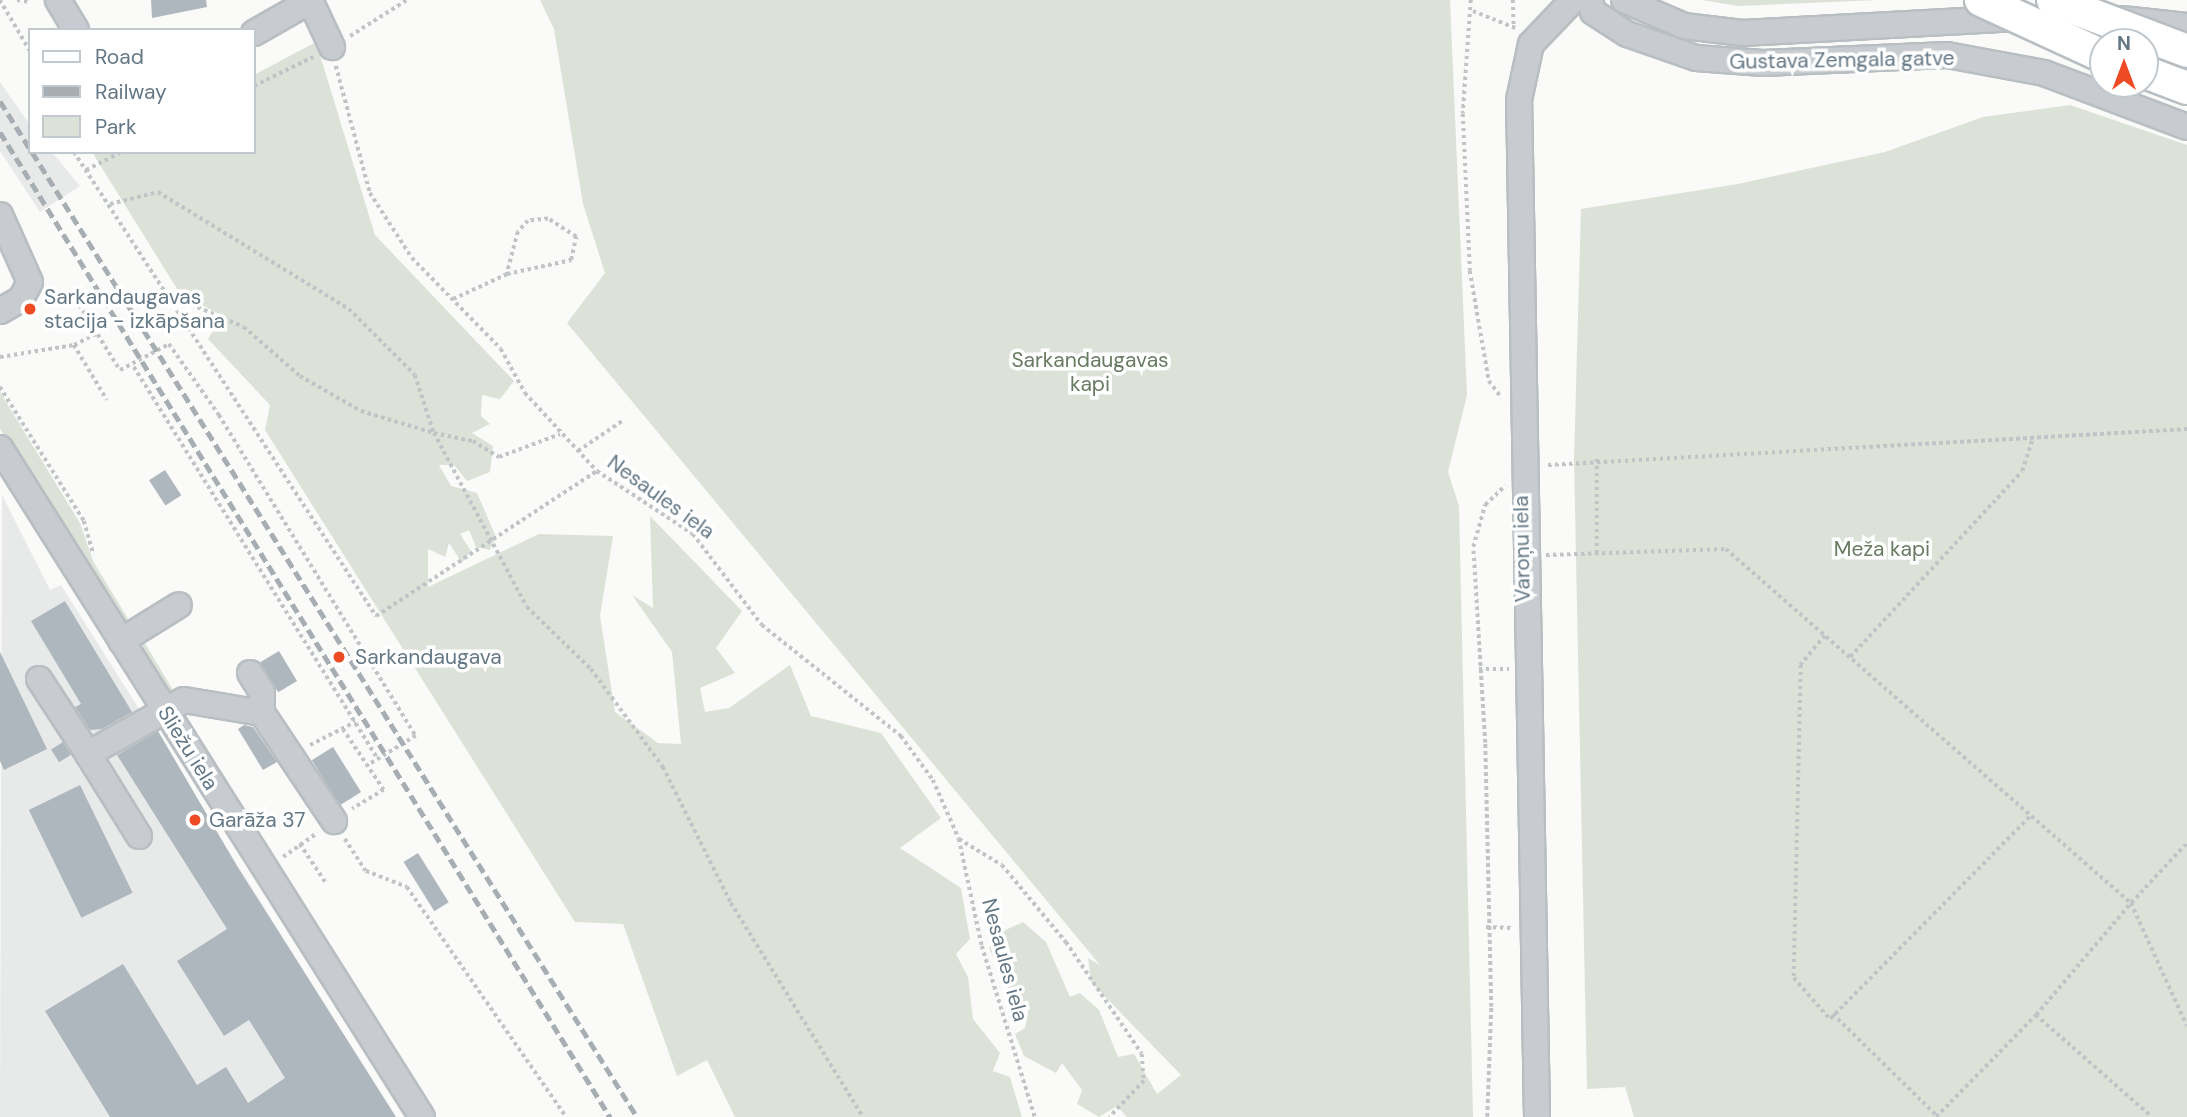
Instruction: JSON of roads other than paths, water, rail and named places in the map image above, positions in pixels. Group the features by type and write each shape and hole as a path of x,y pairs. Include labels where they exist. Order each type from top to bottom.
{"main road":[{"path":"1981,0 2089,50"},
{"path":"2053,0 2187,51"},
{"path":"2159,77 2187,88"}],"street":[{"path":"58,0 75,28"},
{"name":"Varoņu iela","path":"1538,1117 1521,471 1519,100 1535,39 1573,0"},
{"name":"Gustava Zemgala gatve","path":"1590,0 1600,18 1627,34 1696,58 1763,63 1947,55 2044,73 2187,127"},
{"name":"Gustava Zemgala gatve","path":"1624,0 1684,26 1743,33 2023,18 2160,22 2187,26"},
{"path":"256,32 310,1 332,47"},
{"path":"2155,28 2160,22"},
{"path":"2141,98 2148,111"},
{"path":"0,215 30,282 21,299 0,311"},
{"name":"Sliežu iela","path":"3,459 422,1117"},
{"path":"121,641 179,605"},
{"path":"250,673 262,692 262,713 334,821"},
{"path":"39,679 139,836"},
{"path":"88,754 184,700 262,713"}],"railway":[{"path":"0,101 28,146"},
{"path":"0,132 610,1117"},
{"path":"33,154 637,1117"}],"place":[{"name":"Sarkandaugavas stacija - izkāpšana","path":"30,309"},
{"name":"Sarkandaugava","path":"339,657"},
{"name":"Garāža 37","path":"195,820"}],"park label":[{"name":"Sarkandaugavas kapi","path":"1090,372"},
{"name":"Meža kapi","path":"1882,549"}]}
